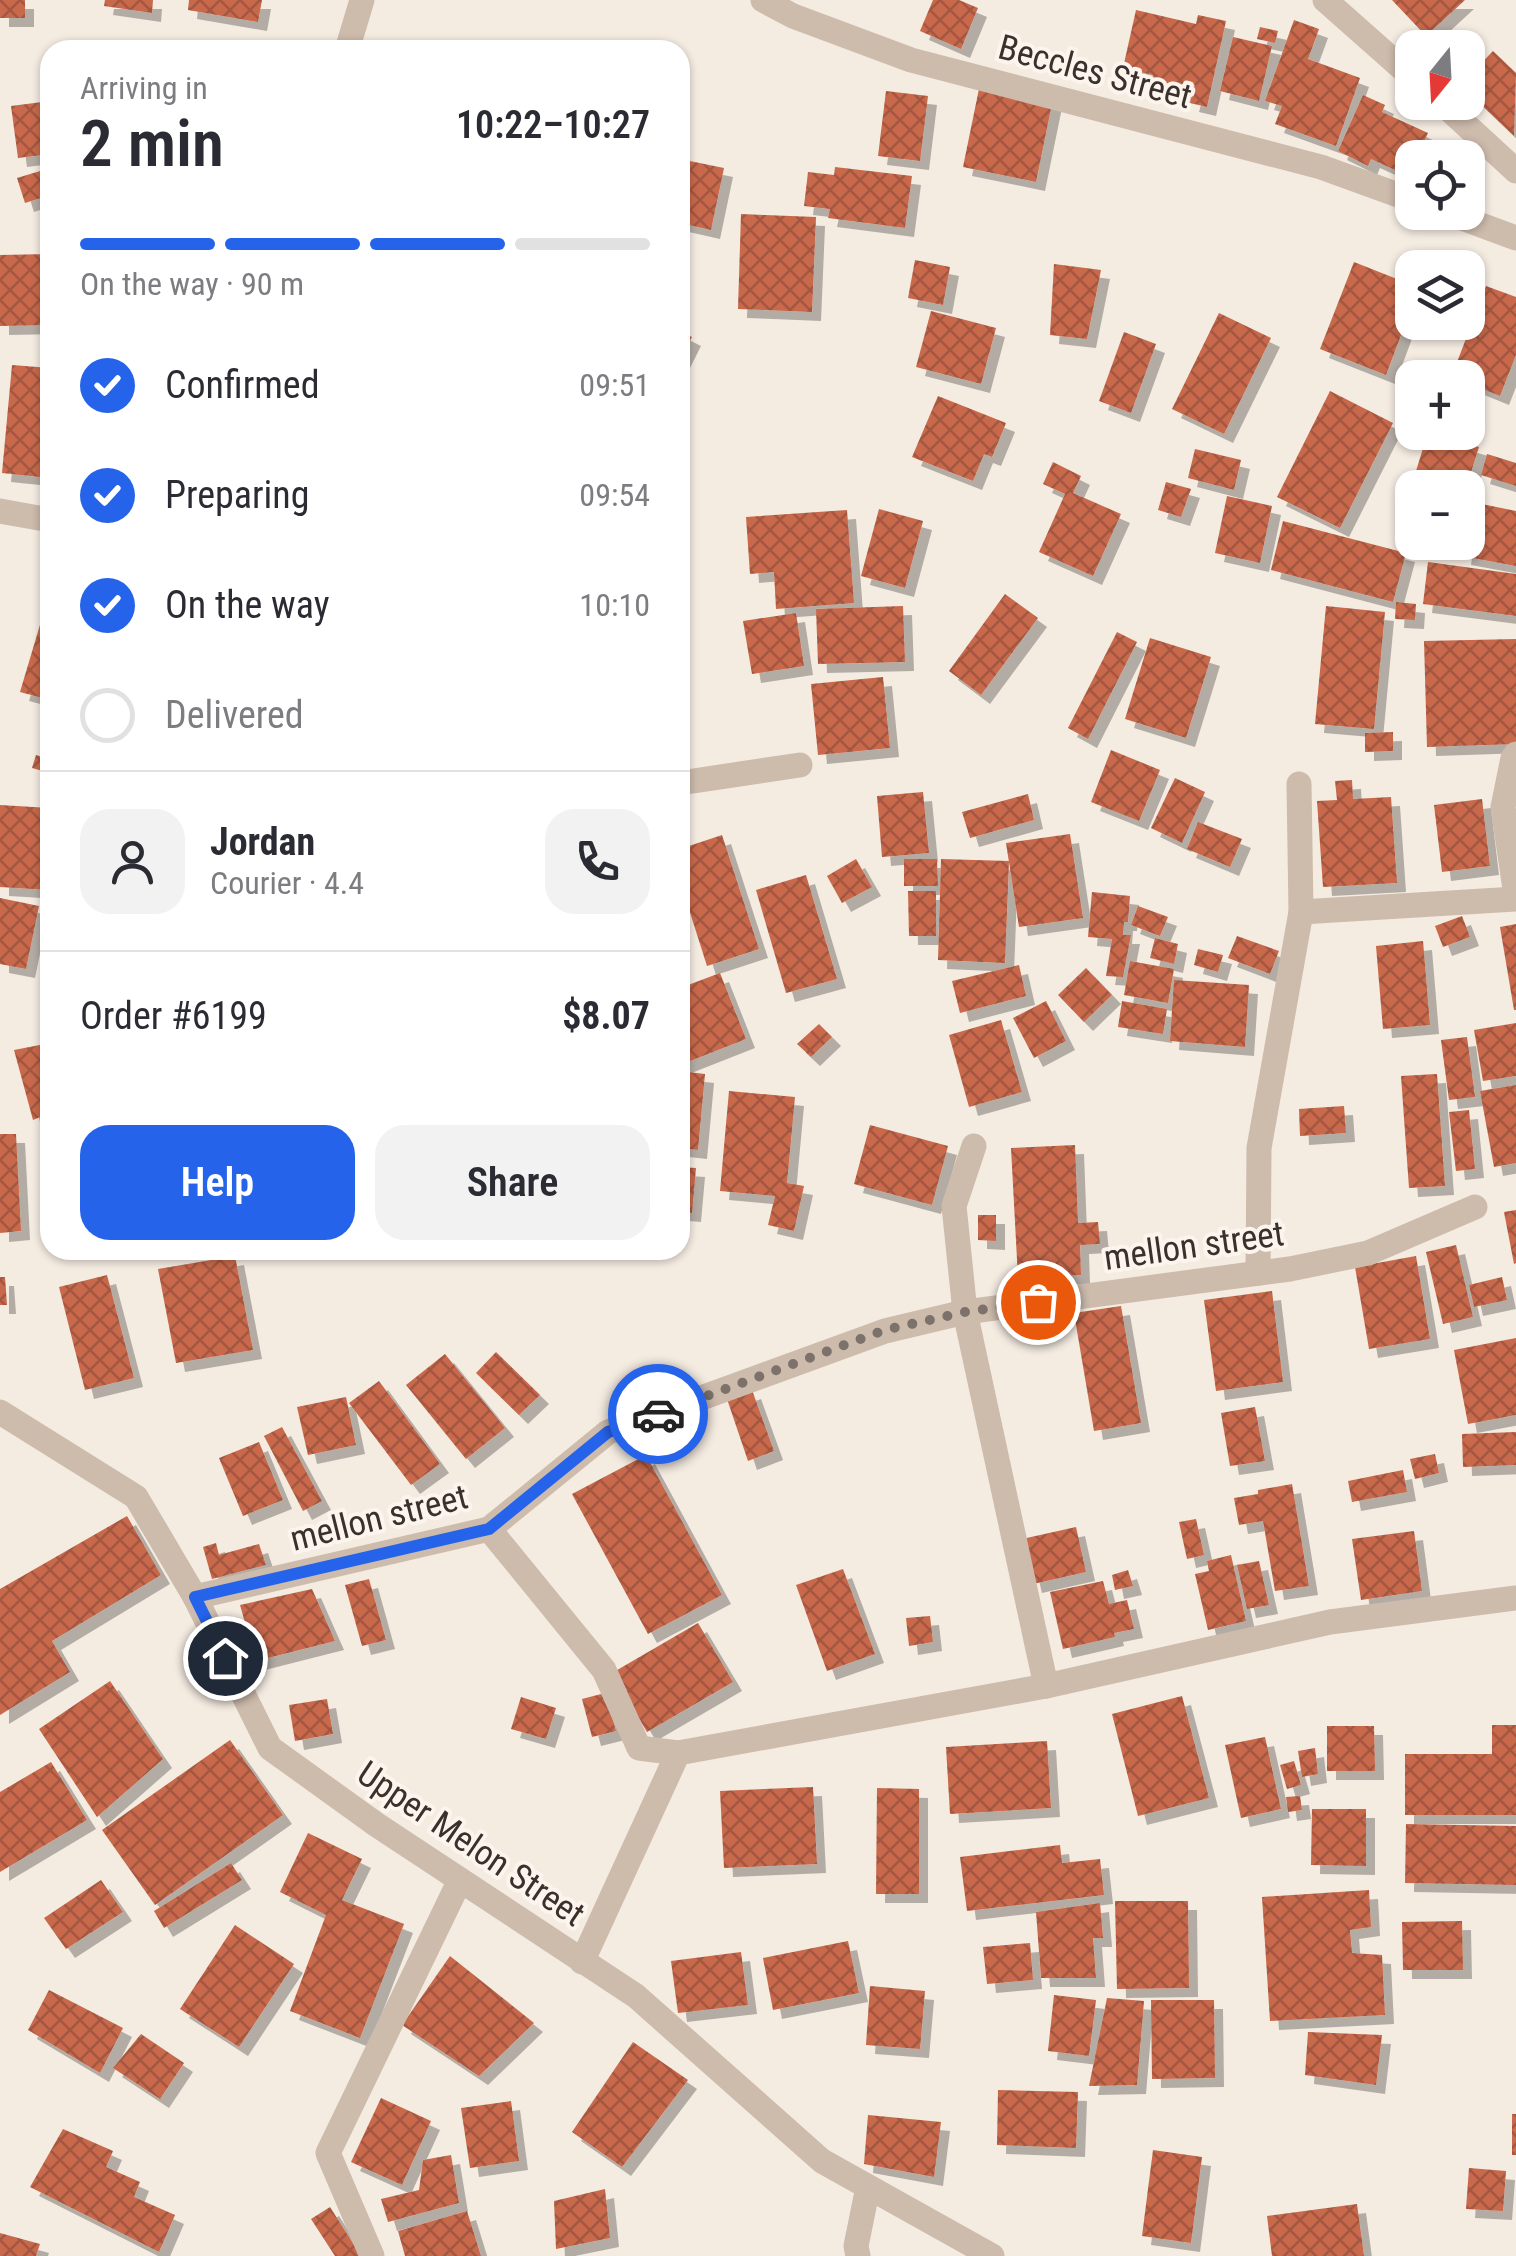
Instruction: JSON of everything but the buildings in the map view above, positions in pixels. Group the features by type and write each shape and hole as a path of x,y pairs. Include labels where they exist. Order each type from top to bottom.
{"street":[{"path":"350,40 362,0"},
{"name":"Beccles Street","path":"763,0 793,16 912,60 1321,167 1395,194"},
{"path":"1326,0 1395,62"},
{"path":"1461,120 1516,171"},
{"path":"1485,226 1516,238"},
{"path":"0,512 40,518"},
{"path":"1302,912 1516,897 1503,807 1516,754"},
{"path":"690,782 800,765"},
{"path":"1258,1273 1259,1148 1302,912 1299,784"},
{"path":"974,1146 954,1206 965,1312 1046,1686"},
{"name":"mellon street","path":"195,1597 489,1529 608,1432 885,1330 965,1312 1258,1273 1368,1252 1475,1207"},
{"name":"Upper Melon Street","path":"0,1412 136,1497 195,1597 270,1748 377,1825 636,1996 822,2161 992,2256"},
{"path":"489,1529 604,1670 639,1748 678,1753 1046,1686 1330,1622 1516,1598"},
{"path":"582,1962 678,1753"},
{"path":"372,2256 328,2152 460,1880"},
{"path":"858,2256 856,2246 868,2187"}],"way so far":[{"path":"658,1414 885,1330 965,1312 1038,1302"}],"route":[{"path":"225,1658 195,1597 489,1529 608,1432 658,1414"}]}
